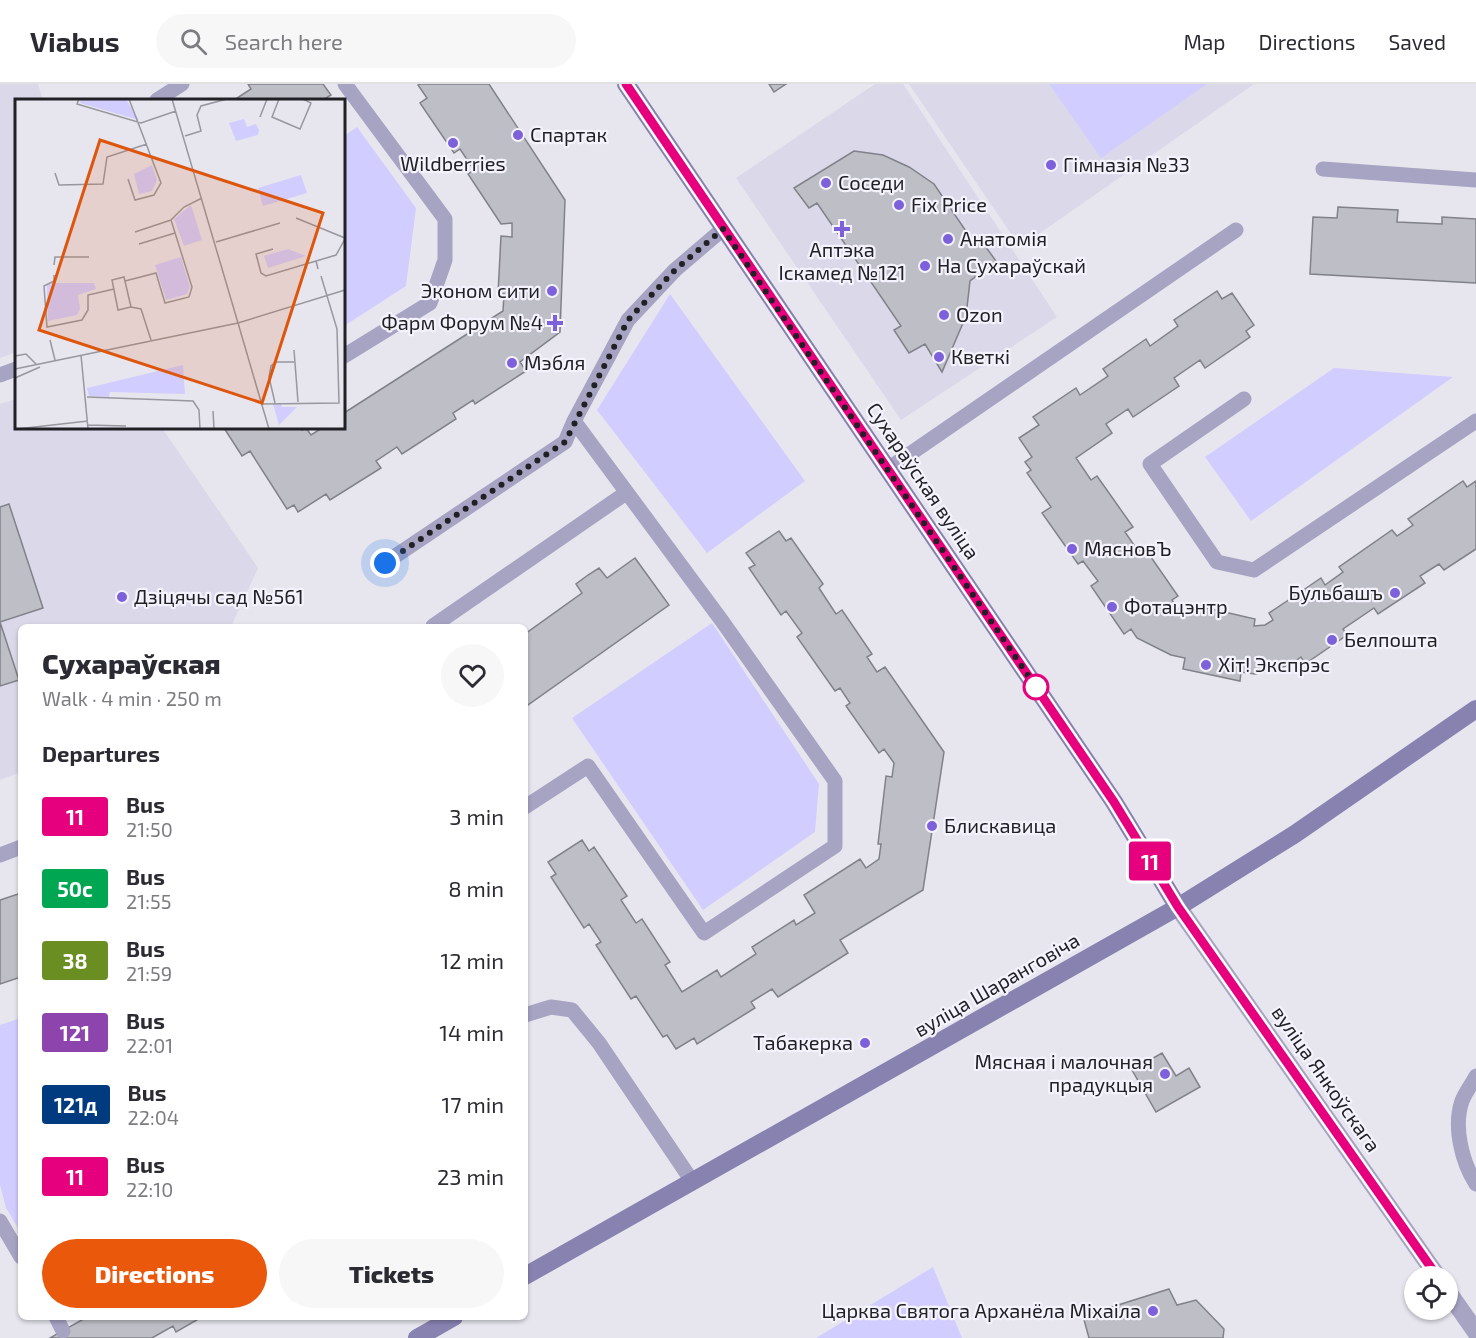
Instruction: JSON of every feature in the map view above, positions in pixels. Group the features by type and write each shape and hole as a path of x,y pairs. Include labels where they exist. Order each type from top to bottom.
{"main road":[{"name":"Сухараўская вуліца","path":"626,84 1114,802 1178,907"},
{"name":"вуліца Шаранговіча","path":"528,1274 917,1057 1178,907 1295,834 1476,709"},
{"path":"417,1338 449,1320"}],"street":[{"name":"вуліца Янкоўскага","path":"1178,907 1430,1266"},
{"path":"1458,1306 1476,1332"}],"lane":[{"path":"159,99 182,84"},
{"path":"345,84 445,219 445,260 430,303 345,356"},
{"path":"1323,170 1476,180"},
{"path":"385,563 565,442 628,320 675,270 723,229"},
{"path":"888,469 1236,230"},
{"path":"0,375 15,369"},
{"path":"1244,399 1150,464 1217,562 1254,570 1476,421"},
{"path":"528,805 588,766 704,933 836,846 835,781 722,621 574,421"},
{"path":"436,624 626,493"},
{"path":"0,855 18,849"},
{"path":"528,1014 550,1007 572,1010 599,1043 692,1181"},
{"path":"1476,1076 1461,1102 1459,1130 1467,1170 1476,1184"},
{"path":"0,1221 18,1252"}],"shaded area":[{"path":"0,84 38,84 43,99 15,99 15,352 0,358"},
{"path":"875,84 903,84 1057,317 901,420 736,178"},
{"name":"Гімназія №33","path":"909,84 1254,84 1020,247"},
{"path":"1049,84 1207,84 1101,158"},
{"path":"357,127 416,208 406,286 345,325 345,135"},
{"path":"670,294 805,481 707,553 597,410"},
{"path":"1334,368 1453,377 1251,521 1205,457"},
{"name":"Дзіцячы сад №561","path":"15,399 15,429 163,429 258,568 232,624 18,624 18,773 0,780 0,404"},
{"path":"712,623 819,784 815,832 703,910 572,718"},
{"path":"18,1019 18,1228 6,1208 0,1185 0,1025"},
{"path":"933,1267 962,1338 816,1338"}],"building":[{"path":"248,84 323,84 331,95 325,99 236,99 251,89"},
{"path":"489,84 565,200 560,332 520,362 526,371 475,404 473,400 453,413 456,419 402,454 397,447 376,461 381,468 330,500 326,494 298,512 294,505 287,509 250,451 242,456 225,429 307,429 311,435 320,429 345,429 345,412 503,311 504,294 498,294 501,236 512,237 512,223 501,224 468,174 474,170 460,149 454,153 420,103 427,98 418,85"},
{"path":"769,84 786,84 774,92"},
{"name":"На Сухараўскай","path":"854,151 883,155 909,167 934,184 974,243 980,239 996,261 970,281 966,316 942,372 925,344 909,353 894,330 901,326 817,203 809,208 794,188"},
{"path":"1338,207 1398,210 1397,222 1442,224 1442,217 1476,219 1476,283 1310,274 1313,217 1337,218"},
{"path":"1217,291 1222,299 1232,293 1254,325 1246,331 1250,337 1205,368 1200,360 1174,378 1179,386 1133,417 1128,409 1106,424 1112,433 1076,458 1091,480 1097,476 1133,527 1125,532 1138,551 1144,547 1178,596 1172,600 1180,611 1192,614 1194,605 1255,619 1254,626 1265,625 1273,620 1269,613 1321,578 1325,585 1343,572 1339,567 1392,530 1397,536 1413,525 1408,519 1463,481 1467,487 1476,481 1476,549 1444,570 1439,564 1420,576 1425,583 1378,614 1374,608 1343,629 1347,635 1305,664 1301,657 1290,665 1255,674 1241,672 1240,681 1183,669 1185,658 1171,655 1137,638 1131,629 1124,634 1091,586 1098,581 1083,561 1078,564 1042,513 1051,507 1027,473 1031,470 1025,462 1032,457 1019,438 1039,425 1033,417 1076,388 1080,395 1108,376 1103,369 1146,339 1150,346 1178,326 1174,320"},
{"path":"9,504 43,608 0,622 0,507"},
{"path":"779,531 786,541 791,538 823,584 819,588 836,614 842,610 872,654 867,657 877,672 885,667 944,752 923,890 840,940 848,953 778,997 772,989 751,1002 755,1008 697,1044 694,1038 676,1049 667,1035 663,1037 636,996 631,999 596,945 601,942 589,924 584,928 551,877 556,874 548,862 582,840 589,851 594,847 627,896 621,900 636,923 642,919 670,962 665,965 682,992 717,970 721,977 756,954 752,947 794,920 796,925 815,913 804,895 860,859 866,868 879,859 881,844 878,844 886,776 892,777 894,763 884,749 879,753 846,706 850,703 840,688 835,691 797,637 802,633 786,611 781,615 749,568 755,565 746,553"},
{"path":"635,558 669,605 528,705 528,632 582,593 576,584 588,575 599,568 607,578"},
{"path":"0,622 18,680 0,686"},
{"path":"18,894 18,978 0,984 0,900"},
{"path":"1162,1053 1176,1076 1189,1068 1200,1087 1156,1112 1132,1070"},
{"name":"Царква Святога Арханёла Міхаіла","path":"1169,1289 1177,1305 1196,1300 1224,1329 1223,1338 1089,1338 1083,1316"},
{"path":"82,1320 197,1320 176,1332 173,1326 152,1338 50,1338"}],"bus line":[{"name":"11","path":"626,84 1114,802 1178,907 1430,1266"}],"place":[{"name":"Спартак","path":"518,135"},
{"name":"Wildberries","path":"453,143"},
{"name":"Гімназія №33","path":"1051,165"},
{"name":"Соседи","path":"826,183"},
{"name":"Fix Price","path":"899,205"},
{"name":"Аптэка Іскамед №121","path":"842,229"},
{"name":"Анатомія","path":"948,239"},
{"name":"На Сухараўскай","path":"925,266"},
{"name":"Эконом сити","path":"552,291"},
{"name":"Ozon","path":"944,315"},
{"name":"Фарм Форум №4","path":"555,323"},
{"name":"Кветкі","path":"939,357"},
{"name":"Мэбля","path":"512,363"},
{"name":"МясновЪ","path":"1072,549"},
{"name":"Бульбашъ","path":"1395,593"},
{"name":"Дзіцячы сад №561","path":"122,597"},
{"name":"Фотацэнтр","path":"1112,607"},
{"name":"Белпошта","path":"1332,640"},
{"name":"Хіт! Экспрэс","path":"1206,665"},
{"name":"Блискавица","path":"932,826"},
{"name":"Табакерка","path":"865,1043"},
{"name":"Мясная і малочная прадукцыя","path":"1165,1074"},
{"name":"Царква Святога Арханёла Міхаіла","path":"1153,1311"}],"route":[{"path":"385,563 565,442 628,320 675,270 723,229 1036,687"}]}
